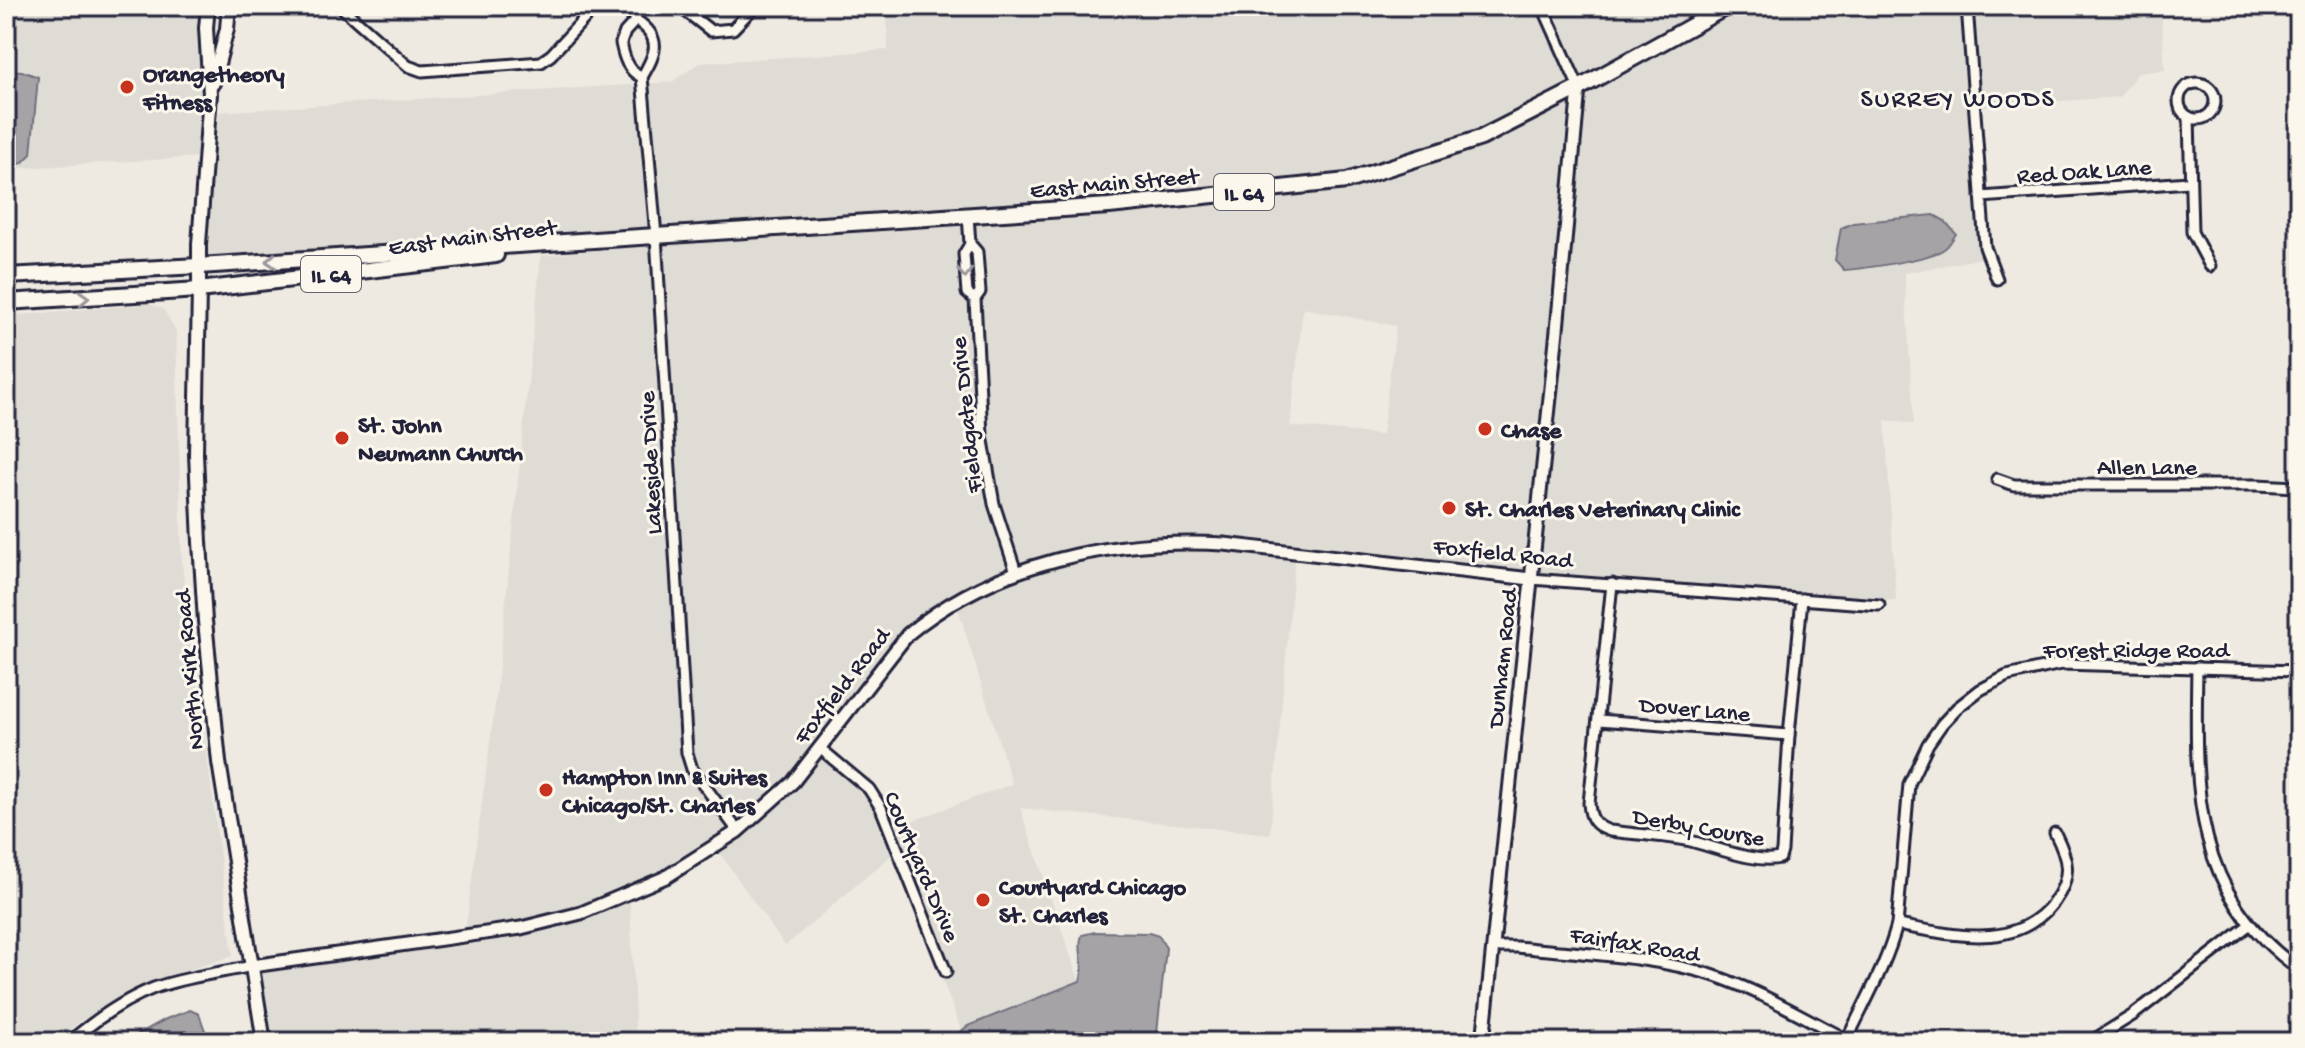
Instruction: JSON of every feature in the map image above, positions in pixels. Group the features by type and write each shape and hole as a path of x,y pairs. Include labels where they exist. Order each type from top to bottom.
{"main road":[{"path":"208,6 206,28 210,94"},
{"path":"210,94 227,29 229,6"},
{"name":"East Main Street","path":"6,276 1109,206 1347,181 1481,138 1728,6"},
{"name":"North Kirk Road","path":"210,94 199,266 196,454 205,621 219,762 264,1042"},
{"name":"East Main Street","path":"6,302 199,290 656,236"}],"street":[{"path":"340,6 408,66 422,71 541,62 596,6"},
{"name":"Lakeside Drive","path":"636,6 636,20 625,32 621,43 630,69 642,77"},
{"path":"679,6 711,31 733,29 755,6"},
{"path":"1545,6 1579,88"},
{"path":"1967,6 1985,247 1997,279"},
{"name":"Lakeside Drive","path":"636,20 651,33 655,45 642,77 656,236 687,753 692,769 738,831"},
{"name":"Dunham Road","path":"1483,1042 1579,88"},
{"path":"2189,117 2192,232 2210,266"},
{"name":"Red Oak Lane","path":"1981,197 2189,182"},
{"name":"Fieldgate Drive","path":"968,215 970,244 964,254 967,293 975,299 982,435 994,504 1016,572"},
{"name":"Allen Lane","path":"1997,479 2014,485 2299,487"},
{"name":"Foxfield Road","path":"252,966 521,928 581,913 666,877 738,831 793,782 890,654 930,616 956,599 1016,572 1115,547 1192,542 1531,579 1879,605"},
{"name":"Derby Course","path":"1612,584 1589,803 1592,820 1610,831 1686,840 1773,860 1780,858 1782,851 1802,599"},
{"name":"Forest Ridge Road","path":"1850,1041 1897,925 1909,784 1928,744 1957,708 1980,690 2007,676 2061,664 2299,671"},
{"path":"2197,667 2196,774 2207,841 2230,896 2249,925 2299,969"},
{"name":"Dover Lane","path":"1599,720 1789,735"},
{"name":"Courtyard Drive","path":"821,749 869,789 881,808 946,972"},
{"path":"1897,925 1967,937 1999,934 2025,927 2046,913 2060,893 2068,871 2066,855 2055,833"},
{"path":"2090,1042 2133,1015 2249,925"},
{"name":"Fairfax Road","path":"1493,947 1669,964 1714,976 1759,994 1850,1041"},
{"path":"69,1042 100,1018 155,988 252,966"}],"shaded area":[{"path":"6,6 208,6 199,157 6,169"},
{"path":"887,6 1540,6 1541,16 1579,88 1478,133 1344,175 1067,203 205,259 219,112 672,82 699,63 888,50"},
{"path":"1551,6 1718,6 1582,81"},
{"path":"1736,6 1964,6 1983,258 1904,273 1914,424 1885,420 1896,601 1539,573 1585,92"},
{"path":"1972,6 2220,6 2161,9 2165,70 2138,73 2119,97 1979,107"},
{"path":"6,70 22,71 38,77 31,154 22,163 6,167"},
{"path":"1573,96 1550,357 1526,573 1212,536 1118,540 1019,568 999,505 989,439 972,221 1349,186","holes":["1303,308 1396,326 1382,435 1290,426"]},
{"path":"1934,215 1945,221 1956,234 1946,248 1937,253 1896,263 1844,270 1835,260 1841,228 1853,223"},
{"path":"963,220 980,470 1007,569 937,603 898,635 790,780 732,830 665,874 600,902 514,925 465,933 496,697 541,256 651,244 684,628 660,241"},
{"path":"149,304 163,309 176,331 182,564 233,956 143,984 79,1022 56,1042 6,1042 6,316"},
{"path":"1205,547 1295,556 1270,834 1020,808 1084,995 964,1038 895,852 785,946 719,852 800,784 828,747 875,788 896,827 1012,784 957,605 1014,578 1111,552"},
{"path":"630,901 636,1042 270,1042 260,973 473,944 574,924"},
{"path":"1095,932 1149,933 1159,936 1166,948 1156,1042 947,1042 968,1026 1080,981 1082,935"},
{"path":"190,1010 199,1014 209,1042 124,1042 166,1019"}],"place":[{"name":"Orangetheory Fitness","path":"127,87"},
{"name":"Chase","path":"1485,429"},
{"name":"St. John Neumann Church","path":"342,438"},
{"name":"St. Charles Veterinary Clinic","path":"1449,508"},
{"name":"Hampton Inn & Suites Chicago/St. Charles","path":"546,790"},
{"name":"Courtyard Chicago St. Charles","path":"983,900"}],"district":[{"name":"SURREY WOODS","path":"1958,97"}]}
